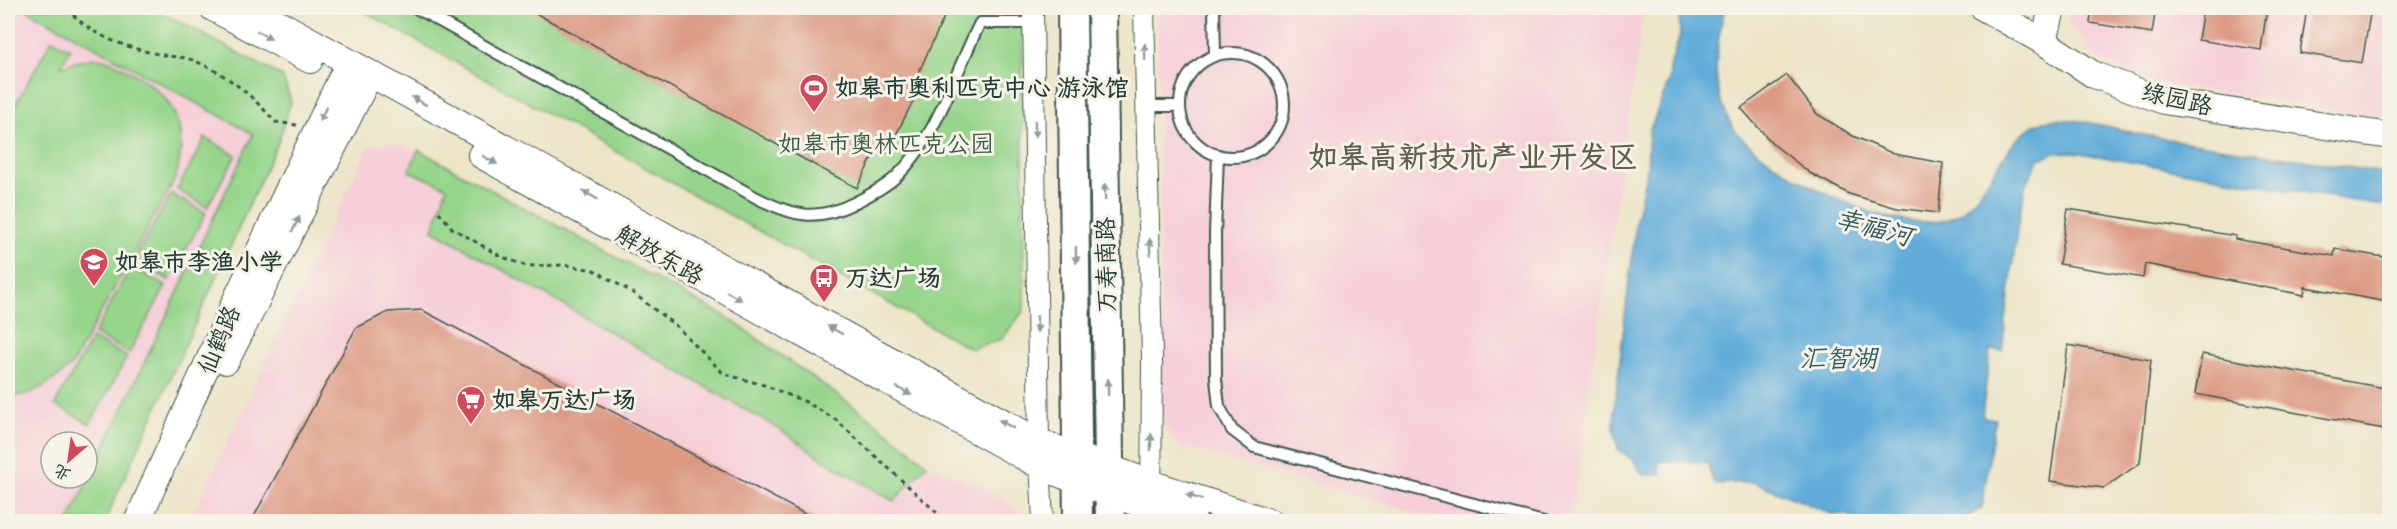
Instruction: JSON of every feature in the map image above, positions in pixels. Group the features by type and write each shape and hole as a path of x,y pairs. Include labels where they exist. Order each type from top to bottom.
{"main road":[{"name":"万寿南路","path":"1072,8 1078,522"},
{"name":"万寿南路","path":"1102,8 1110,494"}],"street":[{"name":"解放东路","path":"213,8 355,75 1039,442 1078,468 1110,494"},
{"path":"1144,8 1152,358 1151,515"},
{"name":"绿园路","path":"1984,8 2044,42 2094,75 2164,101 2390,136"},
{"path":"2044,42 2052,8"},
{"name":"解放东路","path":"260,10 355,75 1042,467 1078,468"},
{"path":"1033,15 1039,442 1043,522"},
{"name":"仙鹤路","path":"137,522 316,128 355,75"},
{"name":"仙鹤路","path":"150,522 224,365 355,75"},
{"path":"1110,494 1150,483 1270,522"},
{"path":"1110,494 1151,515 1194,522"}],"lane":[{"path":"416,8 785,212 816,217 860,200 898,175 941,110 981,23 1033,15"},
{"path":"1214,8 1215,55"},
{"path":"1233,52 1251,56 1272,72 1284,95 1284,113 1278,130 1267,144 1252,154 1235,158 1218,156 1203,149 1190,137 1182,123 1179,106 1181,90 1188,74 1200,63 1215,55 1233,52"},
{"path":"1146,106 1179,106"},
{"path":"1218,156 1215,233 1216,379 1219,406 1232,430 1254,447 1544,522"}],"path":[{"path":"67,8 75,18 100,35 129,48 194,60 255,98 274,122 316,128"},
{"path":"439,212 452,228 526,266 564,266 594,270 604,276 676,326 724,374 764,385 806,402 835,419 947,522"}],"shaded area":[{"name":"如皋市李渔小学","path":"8,8 24,8 253,134 99,458 99,430 39,430 39,490 84,490 69,521 8,521"},
{"path":"1157,8 1644,8 1571,521 1446,521 1178,445 1162,421"},
{"path":"2071,8 2389,8 2389,118 2158,83 2100,60 2068,23"},
{"path":"391,142 418,150 410,171 447,187 434,230 781,430 824,460 894,501 927,464 981,486 1021,512 1009,522 189,522 368,147"}],"green space":[{"path":"24,8 154,8 283,77 291,102 278,142 105,521 69,521 84,490 99,490 99,458 253,134"},
{"name":"如皋市奥林匹克公园","path":"358,8 1022,8 1024,310 1002,339 971,349"},
{"path":"52,39 70,49 61,66 93,58 106,60 146,81 159,92 169,103 180,130 179,162 175,179 71,366 34,391 8,397 8,118"},
{"path":"205,138 236,155 207,207 177,190"},
{"path":"418,150 728,318 873,420 927,464 894,501 824,460 781,430 433,230 447,187 409,171"},
{"path":"171,194 206,213 169,280 134,260"},
{"path":"131,267 166,286 129,353 94,334"},
{"path":"92,338 127,357 90,424 55,405"}],"water":[{"name":"汇智湖","path":"1679,8 1725,8 1717,46 1717,85 1725,112 1737,133 1778,167 1807,184 1871,212 1902,220 1930,222 1953,217 1966,208 1978,195 2010,148 2022,135 2035,125 2061,119 2139,134 2389,174 2389,207 2074,152 2055,153 2039,159 2026,183 2018,222 2002,351 1990,350 1982,417 1995,419 1982,508 1961,521 1862,520 1847,515 1832,514 1754,482 1714,484 1707,462 1659,461 1660,474 1643,475 1634,461 1618,449 1614,429 1615,403 1636,221 1647,169 1649,132 1669,81 1671,62 1680,36"}],"building":[{"name":"如皋市奥利匹克中心 游泳馆","path":"526,8 932,8 946,13 916,78 923,81 887,153 877,148 857,188"},
{"path":"2092,8 2156,8 2152,33 2090,23"},
{"path":"2203,8 2267,8 2261,50 2198,40"},
{"path":"2307,8 2371,8 2362,63 2300,53"},
{"path":"1787,75 1817,114 1853,136 1894,154 1943,163 1938,213 1897,208 1849,194 1810,173 1773,144 1741,108"},
{"path":"2068,209 2236,236 2235,239 2334,256 2335,249 2390,258 2388,302 2305,287 2304,295 2145,264 2143,278 2059,264"},
{"name":"如皋万达广场","path":"422,310 820,522 251,522 356,328 388,312"},
{"path":"2068,345 2151,360 2140,463 2104,488 2050,481"},
{"path":"2202,354 2390,389 2390,430 2195,394"}],"place":[{"name":"如皋市奥利匹克中心 游泳馆","path":"814,114"},
{"name":"如皋市李渔小学","path":"94,288"},
{"name":"万达广场","path":"824,304"},
{"name":"如皋万达广场","path":"471,426"}],"district":[{"name":"如皋高新技术产业开发区","path":"1473,157"}],"water label":[{"name":"幸福河","path":"1874,227"}]}
